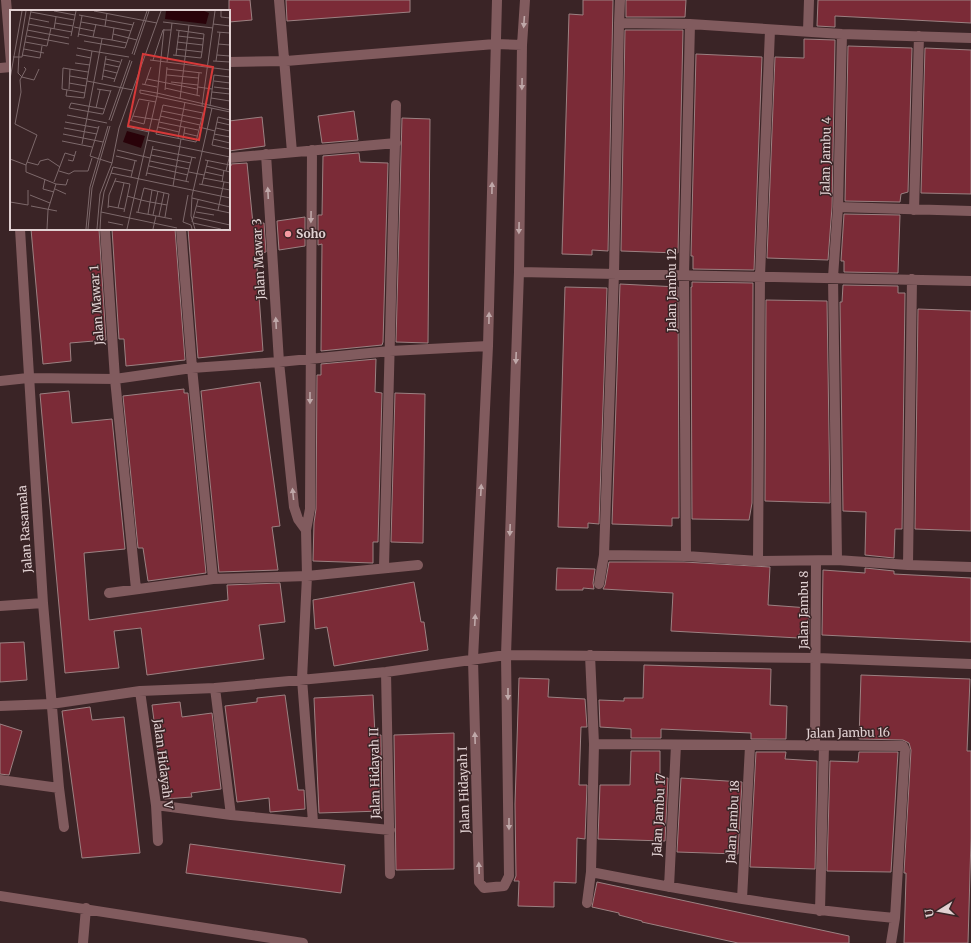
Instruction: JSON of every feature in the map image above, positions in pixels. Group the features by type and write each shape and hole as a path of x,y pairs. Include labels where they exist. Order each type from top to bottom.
{"street":[{"path":"6,0 10,50"},
{"path":"279,0 286,61 292,152"},
{"path":"473,659 488,346 497,0"},
{"path":"506,655 518,272 522,45 525,0"},
{"path":"599,584 604,555 614,273 620,0"},
{"path":"808,31 809,0"},
{"path":"619,23 690,24 842,34 971,38"},
{"name":"Jalan Jambu 12","path":"686,556 684,275 690,24"},
{"path":"758,561 760,276 770,30"},
{"name":"Jalan Jambu 4","path":"837,560 833,277 838,207 842,34"},
{"path":"914,210 919,36"},
{"path":"230,62 286,61 495,44 522,45"},
{"path":"0,68 10,67"},
{"path":"384,567 396,105"},
{"path":"230,158 396,143"},
{"path":"312,150 310,509 306,530 307,576 302,679 313,822"},
{"name":"Jalan Mawar 3","path":"266,154 279,362 294,507 298,519 306,530"},
{"path":"838,207 971,211"},
{"name":"Jalan Rasamala","path":"20,230 43,603 51,704 64,827"},
{"name":"Jalan Mawar 1","path":"106,230 115,378 136,590"},
{"path":"181,230 192,368 213,579"},
{"path":"518,272 833,277 971,281"},
{"path":"908,565 912,279"},
{"path":"0,381 28,378 115,378 192,368 279,362 390,351 488,346"},
{"path":"604,555 686,556 758,561 837,560 908,565 971,567"},
{"name":"Jalan Jambu 8","path":"816,561 820,911"},
{"path":"109,593 213,579 307,576 384,567 418,565"},
{"path":"0,606 43,603"},
{"path":"0,706 51,704 140,691 214,688 386,672 506,655 817,658 971,664"},
{"name":"Jalan Hidayah I","path":"473,659 479,882 484,888 504,886 509,876 506,655"},
{"path":"587,903 591,872 594,744 590,655"},
{"name":"Jalan Hidayah II","path":"386,672 390,874"},
{"path":"214,688 231,815"},
{"name":"Jalan Hidayah V","path":"140,691 156,805 158,841"},
{"name":"Jalan Jambu 16","path":"594,744 903,746 905,750 895,918 891,943"},
{"name":"Jalan Jambu 17","path":"669,887 676,745"},
{"name":"Jalan Jambu 18","path":"742,899 750,746"},
{"path":"0,780 59,788"},
{"path":"156,805 231,815 390,830"},
{"path":"591,872 669,887 820,911 895,918"},
{"path":"0,896 86,908 303,943"},
{"path":"83,943 86,908"}],"building":[{"path":"229,0 250,0 252,20 230,22"},
{"path":"286,0 410,0 410,12 287,21"},
{"path":"583,0 613,0 608,251 592,250 592,255 562,254 569,14 583,15"},
{"path":"626,0 686,0 685,17 626,17"},
{"path":"818,0 971,0 971,23 835,16 835,27 817,26"},
{"path":"625,30 683,30 678,253 621,251"},
{"path":"804,39 835,40 832,207 828,260 767,258 775,57 804,58"},
{"path":"848,46 912,48 908,192 901,194 900,202 845,201"},
{"path":"925,48 971,50 971,194 921,193"},
{"path":"696,54 762,57 754,270 693,269 693,256 691,256"},
{"path":"354,111 358,140 322,143 318,116"},
{"path":"262,117 265,146 230,151 230,121"},
{"path":"402,118 430,119 428,343 396,342"},
{"path":"359,153 360,162 388,163 383,342 382,345 321,351 322,244 318,245 318,215 322,215 323,156"},
{"path":"247,163 253,224 264,223 266,252 256,254 263,351 198,358 188,230 230,230 231,164"},
{"path":"844,214 900,215 898,273 844,272 844,261 841,261"},
{"name":"Soho","path":"305,217 305,246 279,250 277,221"},
{"path":"31,230 99,230 106,340 70,343 71,361 43,364"},
{"path":"112,230 175,230 185,360 126,366 124,339 119,339"},
{"path":"692,282 753,283 752,503 749,520 692,519"},
{"path":"620,284 678,287 679,518 672,518 672,526 612,524"},
{"path":"843,285 898,286 898,293 905,293 902,529 895,529 894,558 865,555 866,512 843,511 840,302 842,302"},
{"path":"565,287 607,288 599,524 588,523 588,528 558,527"},
{"path":"766,300 827,301 830,503 765,501"},
{"path":"918,309 971,311 971,531 915,529"},
{"path":"376,359 375,392 382,393 378,542 373,542 373,563 313,561 316,509 317,375 321,375 321,364"},
{"path":"260,382 280,526 272,527 278,570 219,572 201,391"},
{"path":"184,389 184,393 188,393 206,573 148,581 143,548 138,548 123,396"},
{"path":"69,391 72,423 112,419 125,549 84,553 89,620 228,600 227,585 280,583 285,622 259,625 264,659 147,675 141,628 114,631 119,668 65,673 40,394"},
{"path":"395,393 425,394 423,543 391,542"},
{"path":"609,562 684,562 770,567 768,605 809,608 809,634 799,634 799,638 671,631 673,593 603,589"},
{"path":"557,568 595,569 593,583 594,589 583,588 583,590 556,590"},
{"path":"865,568 894,571 894,574 971,578 971,642 822,635 823,570 865,573"},
{"path":"414,582 421,622 424,622 428,650 334,666 327,627 315,629 313,600"},
{"path":"24,642 27,680 0,682 0,643"},
{"path":"644,665 771,669 770,705 787,706 786,739 751,739 751,733 661,729 661,738 631,738 631,729 600,727 599,700 624,701 624,698 643,698"},
{"path":"861,675 970,679 967,751 971,751 971,838 968,943 904,943 906,873 904,873 911,750 909,743 903,740 859,739"},
{"path":"519,678 549,679 548,697 585,699 587,727 581,727 579,785 587,785 585,839 577,838 576,883 554,882 554,907 518,906 519,881 514,881 516,876 515,804"},
{"path":"285,695 298,790 304,790 305,809 270,812 269,798 237,802 225,706 257,702 257,698"},
{"path":"373,695 375,735 381,735 382,811 319,813 314,698"},
{"path":"180,702 182,717 212,713 221,789 191,793 192,797 164,799 152,705"},
{"path":"90,707 92,720 124,717 140,853 82,858 62,711"},
{"path":"0,724 22,731 9,775 0,774"},
{"path":"454,733 454,869 396,870 394,735"},
{"path":"631,751 660,751 660,778 668,778 665,841 598,839 600,785 630,785"},
{"path":"756,752 786,752 785,759 817,761 815,869 750,867"},
{"path":"859,752 898,752 891,872 827,871 830,761 858,762"},
{"path":"681,778 742,782 738,854 677,852"},
{"path":"190,844 345,865 341,893 186,873"},
{"path":"597,882 849,936 849,943 738,943 642,922 619,915 619,913 592,907"}],"place":[{"name":"Soho","path":"288,234"}]}
